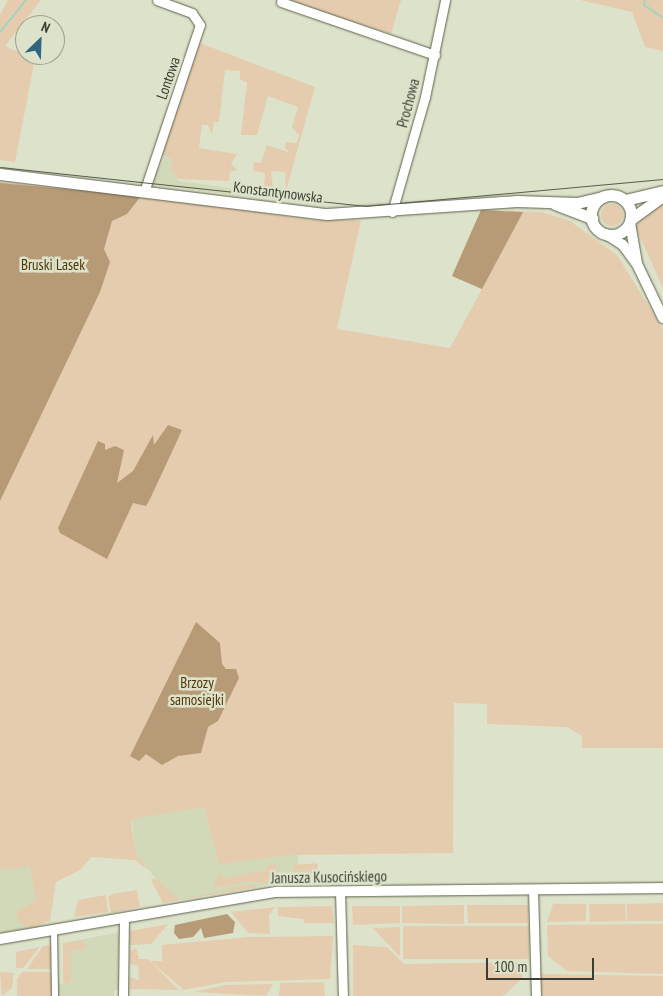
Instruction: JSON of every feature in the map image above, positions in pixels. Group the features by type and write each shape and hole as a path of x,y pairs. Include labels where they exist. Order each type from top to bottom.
{"main road":[{"name":"Konstantynowska","path":"0,174 145,189 313,213 392,212 511,201 554,203 603,196"},
{"path":"663,191 625,200 616,195 603,196 593,206 592,218 606,234 618,233 630,221 663,196"},
{"path":"625,200 630,221"},
{"name":"Konstantynowska","path":"554,203 592,218"}],"street":[{"name":"Lontowa","path":"145,189 200,25 192,13 157,0"},
{"name":"Prochowa","path":"392,212 435,55 445,0"},
{"path":"282,2 435,55"},
{"path":"630,221 637,264"},
{"path":"606,234 623,245 637,264 663,318"},
{"name":"Janusza Kusocińskiego","path":"0,939 258,894 340,891 663,888"},
{"path":"533,889 536,996"},
{"path":"340,891 343,996"},
{"path":"123,996 124,917"},
{"path":"54,930 55,996"}],"shaded area":[{"path":"165,156 172,159 172,171 179,181 244,190 243,196 139,183 158,172"},
{"path":"205,804 297,852 301,885 273,884 179,900 170,896 136,854 132,823 135,817"},
{"path":"0,864 30,864 41,926 0,933"},
{"path":"121,932 121,990 114,990 114,996 57,996 57,984 63,984 63,943"}],"green space":[{"path":"8,0 41,0 29,15 15,15 15,33 5,46 15,50 15,65 34,65 15,162 0,160 0,15"},
{"path":"288,0 401,0 391,34"},
{"path":"580,0 663,0 663,51 645,47 632,12"},
{"path":"200,43 315,87 286,191 285,172 271,171 273,188 264,188 265,173 253,171 254,162 261,163 267,145 291,153 285,148 286,142 297,143 299,135 292,127 298,107 268,96 257,135 241,135 247,83 240,79 240,71 225,70 219,122 214,122 212,135 208,125 202,125 199,148 237,154 231,164 237,170 230,172 229,181 178,179 172,171 172,159 161,154"},
{"path":"0,182 151,197 312,220 361,220 337,329 450,348 482,289 452,276 481,210 542,212 570,221 617,255 663,329 663,748 582,748 582,736 567,727 487,724 487,704 454,703 453,853 289,855 219,864 204,807 135,818 131,823 136,853 148,870 135,860 92,857 80,870 56,882 50,921 32,928 20,923 16,912 36,901 30,866 2,870 0,866"},
{"name":"Bruski Lasek","path":"0,183 141,196 127,214 112,221 104,249 110,262 100,292 0,501"},
{"path":"663,200 663,288 636,228 639,218"},
{"path":"612,204 620,207 623,215 620,223 612,226 604,223 601,215 604,207"},
{"path":"481,210 523,212 482,289 452,276"},
{"path":"168,425 182,430 146,506 133,503 107,559 60,533 58,528 98,441 105,444 105,450 115,446 124,450 117,483 133,471 153,435 154,445"},
{"name":"Brzozy samosiejki","path":"196,622 220,643 222,664 226,669 236,669 239,678 218,721 208,727 201,753 178,756 162,765 146,754 139,761 130,756"},
{"path":"317,863 320,884 297,882 294,865"},
{"path":"274,864 280,873 270,884 250,881 213,888 220,873 223,878 268,870 267,865"},
{"path":"155,878 180,900 251,884 257,887 163,903 151,880"},
{"path":"137,890 140,907 111,913 108,897 112,894"},
{"path":"106,895 108,912 74,917 78,900"},
{"path":"663,903 663,921 627,921 627,904"},
{"path":"553,904 586,904 586,921 547,922"},
{"path":"589,904 625,904 626,921 590,922"},
{"path":"464,905 464,924 402,923 402,906"},
{"path":"467,905 528,905 528,923 468,923"},
{"path":"332,906 334,923 304,923 304,919 278,916 278,907"},
{"path":"352,906 400,906 400,923 353,925"},
{"path":"275,907 269,915 270,934 248,933 231,912"},
{"path":"227,914 235,922 233,933 204,938 201,928 193,937 179,939 174,933 175,925"},
{"path":"168,924 151,944 130,945 130,931"},
{"path":"663,924 663,974 567,971 548,956 547,925"},
{"path":"403,926 529,926 529,959 403,959"},
{"path":"400,927 400,955 399,956 373,928"},
{"path":"333,936 330,979 226,982 184,990 150,961 162,961 162,945 249,937"},
{"path":"85,941 85,949 71,950 71,983 63,983 63,943"},
{"path":"52,945 52,969 27,969 43,946"},
{"path":"353,945 387,947 404,964 522,962 522,979 503,996 353,996"},
{"path":"40,947 23,968 16,968 16,952"},
{"path":"136,948 139,959 148,959 179,990 130,989 130,977 139,980 138,965 130,964 130,951"},
{"path":"0,972 14,973 12,988 2,996"},
{"path":"22,972 52,972 53,996 17,996 17,979"},
{"path":"540,974 663,976 663,996 540,996"},
{"path":"324,982 325,996 279,996 280,983"},
{"path":"273,984 266,996 194,992 226,985"}],"waterway":[{"path":"0,32 26,0"},
{"path":"645,0 644,5 663,18"}],"tram line":[{"path":"0,167 366,206 663,179"}]}
